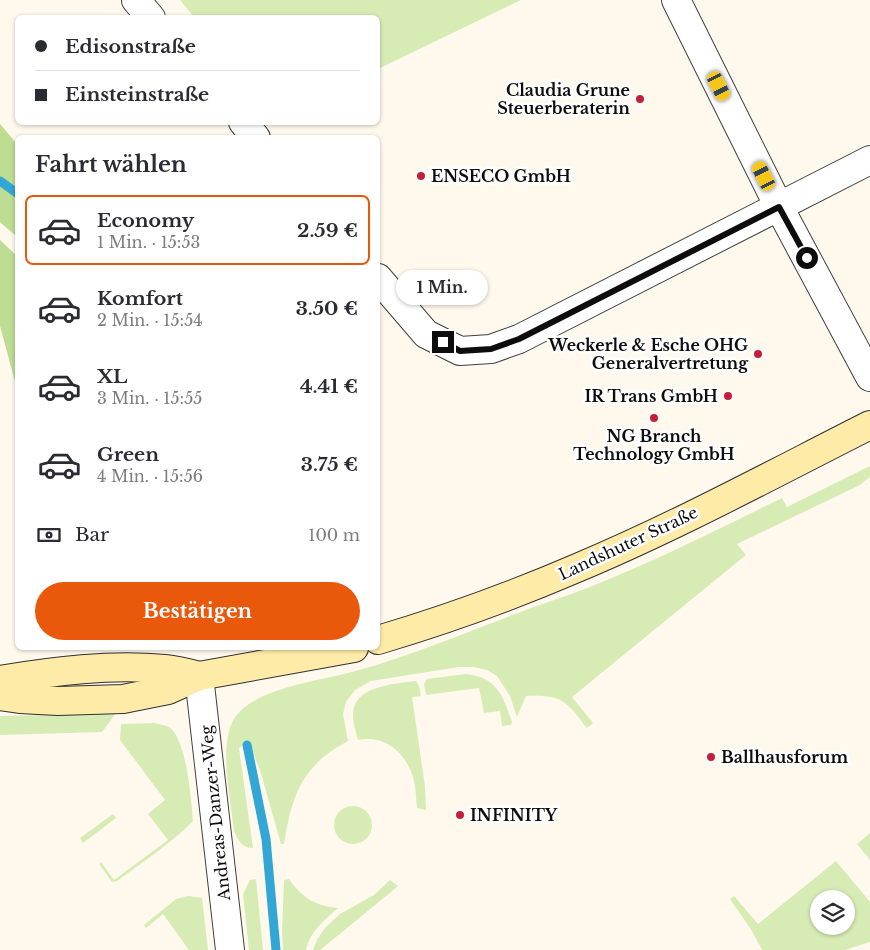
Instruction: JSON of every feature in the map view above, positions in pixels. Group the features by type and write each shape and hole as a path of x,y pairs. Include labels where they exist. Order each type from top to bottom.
{"main road":[{"name":"Landshuter Straße","path":"380,639 475,608 576,569 653,534 870,425"},
{"path":"0,696 20,700 58,702 123,699 168,690 199,676 343,650"},
{"path":"0,680 50,672 121,668 166,669 199,676"}],"street":[{"path":"136,0 148,15"},
{"path":"676,0 779,207 870,377"},
{"path":"245,125 253,135"},
{"path":"380,280 426,334 460,351 491,349 519,339 870,160"},
{"name":"Andreas-Danzer-Weg","path":"199,676 230,950"}],"green space":[{"path":"180,0 521,0 380,68 380,15 192,15"},
{"path":"0,124 15,142 15,235 0,222"},
{"path":"0,240 15,254 15,382 0,326"},
{"path":"870,466 870,477 860,485 737,544 746,555 572,697 593,723 587,728 568,705 548,696 526,696 517,717 510,696 497,676 487,670 474,667 459,667 371,681 355,690 346,702 343,714 348,741 332,750 320,760 302,783 291,811 284,844 281,844 260,770 250,745 243,745 239,748 253,848 243,845 237,838 234,831 228,789 227,743 229,730 234,719 244,708 257,699 291,686 344,674 398,658 524,610 581,591 663,556 782,498 787,507"},
{"path":"466,674 485,679 497,689 509,713 511,725 502,726 500,711 484,713 479,688 426,695 424,684 427,679"},
{"path":"416,681 421,696 412,697 425,786 426,810 417,808 414,781 407,762 394,748 386,743 368,739 358,740 353,719 354,706 359,698 366,693 386,685"},
{"path":"116,713 102,732 0,735 0,716"},
{"path":"154,723 169,727 180,744 187,771 193,821 156,853 117,881 112,882 99,864 101,862 114,880 168,840 148,814 165,800 120,740 121,724"},
{"path":"353,806 360,807 366,812 371,818 371,832 366,838 360,843 353,844 346,843 340,838 335,832 334,825 335,818 340,812 346,807"},
{"path":"113,814 116,818 83,843 80,838"},
{"path":"870,833 870,860 857,844"},
{"path":"836,861 870,902 870,942 845,950 762,950 752,931 730,899 734,896 758,924"},
{"path":"256,879 263,950 249,950 243,894 250,880"},
{"path":"289,879 310,900 338,908 314,932 306,950 283,950 284,880"},
{"path":"390,880 398,886 320,950 313,950 325,928 340,914 374,895"},
{"path":"188,896 202,898 208,950 189,950 163,914 146,928 144,925 176,899"}],"waterway":[{"path":"0,181 15,192"},
{"path":"247,745 266,839 276,950"}],"place":[{"name":"Claudia Grune Steuerberaterin","path":"640,99"},
{"name":"ENSECO GmbH","path":"421,176"},
{"name":"Weckerle & Esche OHG Generalvertretung","path":"758,354"},
{"name":"IR Trans GmbH","path":"728,396"},
{"name":"NG Branch Technology GmbH","path":"654,418"},
{"name":"Ballhausforum","path":"711,757"},
{"name":"INFINITY","path":"460,815"}],"route":[{"path":"443,342 460,351 491,349 519,339 779,207 807,258"}]}
